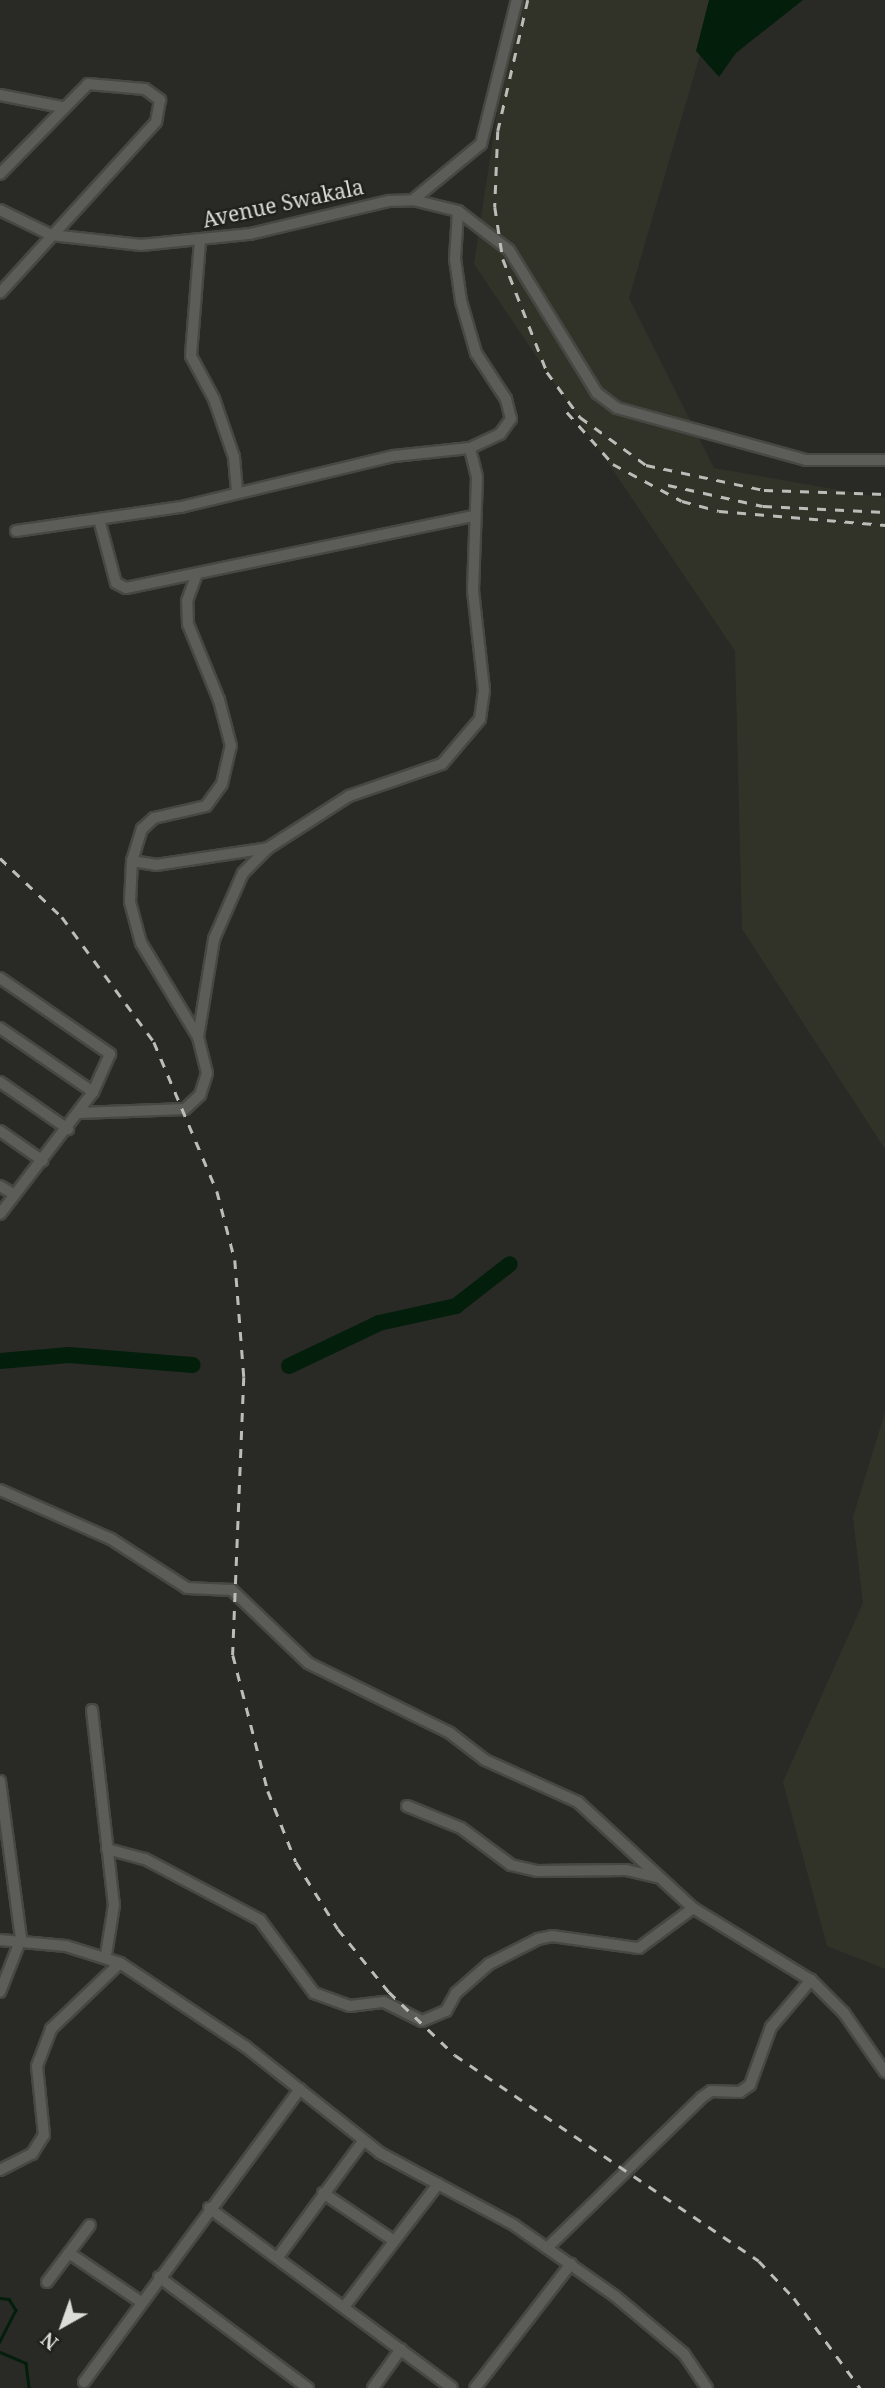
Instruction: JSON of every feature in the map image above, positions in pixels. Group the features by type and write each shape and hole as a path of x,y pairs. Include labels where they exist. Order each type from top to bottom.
{"street":[{"path":"412,200 481,144 517,0"},
{"path":"0,174 62,107 88,84 101,83 145,89 160,100 162,111 0,293"},
{"path":"0,95 62,107"},
{"path":"412,200 458,211 509,250 597,393 617,408 806,460 885,460"},
{"name":"Avenue Swakala","path":"0,210 51,235 141,245 200,241 412,200"},
{"path":"16,531 100,523 394,456 470,448 500,434 510,419 506,399 476,353 461,302 455,258 458,211"},
{"path":"200,241 191,356 214,399 234,457 237,493"},
{"path":"198,1037 214,939 227,902 243,873 268,848 349,796 442,764 476,725 485,690 473,591 473,516 477,477 470,448"},
{"path":"100,523 119,587 196,576 473,516"},
{"path":"79,1112 185,1108 200,1095 207,1073 198,1037 141,943 130,902 132,861 142,830 154,818 206,806 222,784 231,746 219,701 188,624 187,601 196,576"},
{"path":"132,861 156,865 268,848"},
{"path":"0,978 106,1049 109,1061 93,1092 68,1129 0,1214"},
{"path":"0,1028 93,1092"},
{"path":"0,1082 68,1129"},
{"path":"0,1131 43,1161"},
{"path":"0,1186 15,1195"},
{"path":"0,1490 111,1539 187,1588 226,1587 241,1595 299,1657 450,1733 485,1760 578,1801 693,1908 811,1980 844,2013 885,2072"},
{"path":"92,1710 114,1905 106,1955"},
{"path":"0,1781 21,1939 0,1992"},
{"path":"407,1806 461,1828 512,1865 537,1871 626,1870 657,1877"},
{"path":"107,1849 145,1859 260,1920 314,1993 350,2006 384,2002 422,2021 446,2011 456,1993 489,1965 538,1939 552,1936 639,1948 693,1908"},
{"path":"0,1940 21,1939 106,1955 120,1963 300,2089 364,2140 571,2264 655,2326 707,2388"},
{"path":"0,2170 32,2154 44,2135 37,2066 51,2029 120,1963"},
{"path":"547,2248 701,2098 750,2085 771,2027 811,1980"},
{"path":"83,2382 209,2208 300,2089"},
{"path":"278,2257 364,2140"},
{"path":"344,2307 393,2239 438,2184"},
{"path":"323,2193 393,2239"},
{"path":"209,2208 452,2388"},
{"path":"47,2282 90,2225"},
{"path":"69,2253 141,2302"},
{"path":"475,2388 571,2264"},
{"path":"159,2277 308,2388"},
{"path":"373,2388 401,2349"}],"shaded area":[{"path":"514,0 716,0 629,298 714,468 885,498 885,1149 742,929 735,651 474,264"},
{"path":"709,0 803,0 736,53 719,77 696,51"},
{"path":"885,1412 885,1969 827,1946 783,1782 863,1603 853,1517"}],"waterway":[{"path":"289,1366 379,1323 456,1306 510,1264"},
{"path":"0,1361 69,1355 193,1365"},
{"path":"0,2298 9,2299 16,2310 0,2342"},
{"path":"0,2352 26,2363 29,2388"}],"railway":[{"path":"528,0 498,131 495,207 503,259 547,372 580,417 646,465 764,490 885,494"},
{"path":"567,412 613,464 682,501 719,511 885,525"},
{"path":"668,485 763,506 885,512"},
{"path":"0,858 62,917 154,1042 217,1191 235,1260 244,1377 233,1655 268,1791 296,1862 338,1929 389,1992 455,2055 759,2261 794,2298 860,2388"}]}
